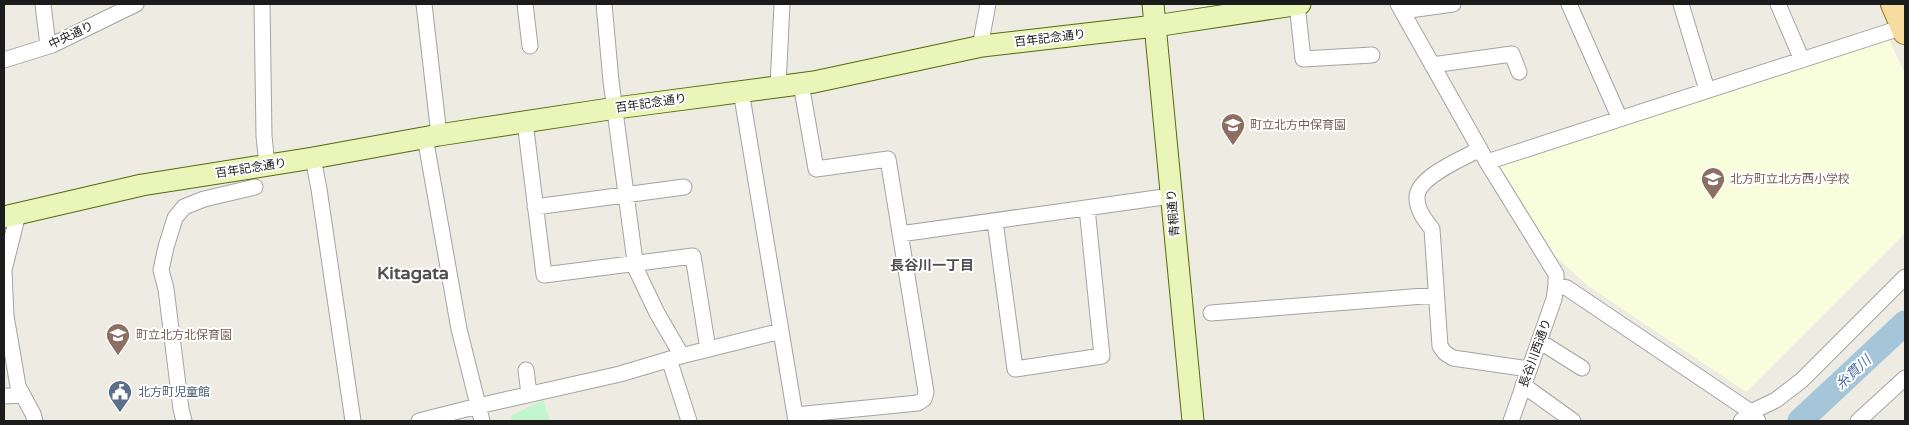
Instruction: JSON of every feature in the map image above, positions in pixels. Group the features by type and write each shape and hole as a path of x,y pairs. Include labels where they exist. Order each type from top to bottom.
{"main road":[{"path":"1894,4 1904,29"}],"street":[{"path":"43,4 48,46"},
{"name":"中央通り","path":"4,60 48,46 136,4"},
{"path":"262,4 264,136 267,165"},
{"path":"424,4 432,136 459,329 482,421"},
{"path":"525,4 530,46"},
{"path":"604,4 611,81 636,269 676,357 689,421"},
{"path":"778,86 782,4"},
{"path":"982,46 988,4"},
{"name":"青桐通り","path":"1153,4 1193,421"},
{"path":"1298,4 1303,59 1372,55"},
{"name":"百年記念通り","path":"11,216 142,185 313,158 432,136 616,108 801,84 982,46 1155,26 1298,4"},
{"path":"1453,4 1400,7 1483,156 1556,274 1556,285 1567,288 1751,417 1802,380 1905,277"},
{"path":"1569,4 1620,119"},
{"path":"1681,4 1708,90"},
{"path":"1778,4 1802,60"},
{"path":"1529,369 1452,358 1440,346 1432,230 1422,216 1417,204 1416,195 1424,183 1434,174 1483,156 1620,119 1904,29"},
{"path":"1432,65 1512,54 1519,72"},
{"path":"741,91 796,418 918,403 924,398 926,392 888,159 816,169 801,84"},
{"path":"524,122 544,274 693,256 708,349"},
{"path":"313,158 353,421"},
{"path":"184,421 166,288 161,270 170,232 175,218 184,207 204,199 255,187"},
{"path":"536,207 684,187"},
{"path":"900,234 1171,196"},
{"path":"995,221 1015,369 1102,356 1087,208"},
{"path":"11,216 4,270 6,316 18,386 35,421"},
{"name":"長谷川西通り","path":"1511,421 1554,299 1556,285"},
{"path":"1211,313 1436,295"},
{"path":"419,421 620,374 676,357 781,331"},
{"path":"1539,341 1582,368"},
{"path":"526,370 530,394"},
{"path":"1868,418 1905,378"},
{"path":"1523,385 1573,421"},
{"path":"4,396 23,395"}],"shaded area":[{"name":"北方町立北方西小学校","path":"1889,40 1905,73 1905,233 1746,392 1588,286 1555,256 1501,168 1503,162"},
{"path":"543,400 550,421 512,421 511,416"}],"waterway":[{"name":"糸貫川","path":"1800,421 1905,323"}],"place":[{"name":"町立北方中保育園","path":"1233,146"},
{"name":"北方町立北方西小学校","path":"1713,200"},
{"name":"町立北方北保育園","path":"118,356"},
{"name":"北方町児童館","path":"120,413"}],"district":[{"name":"長谷川一丁目","path":"932,265"},
{"name":"Kitagata","path":"413,273"}]}
